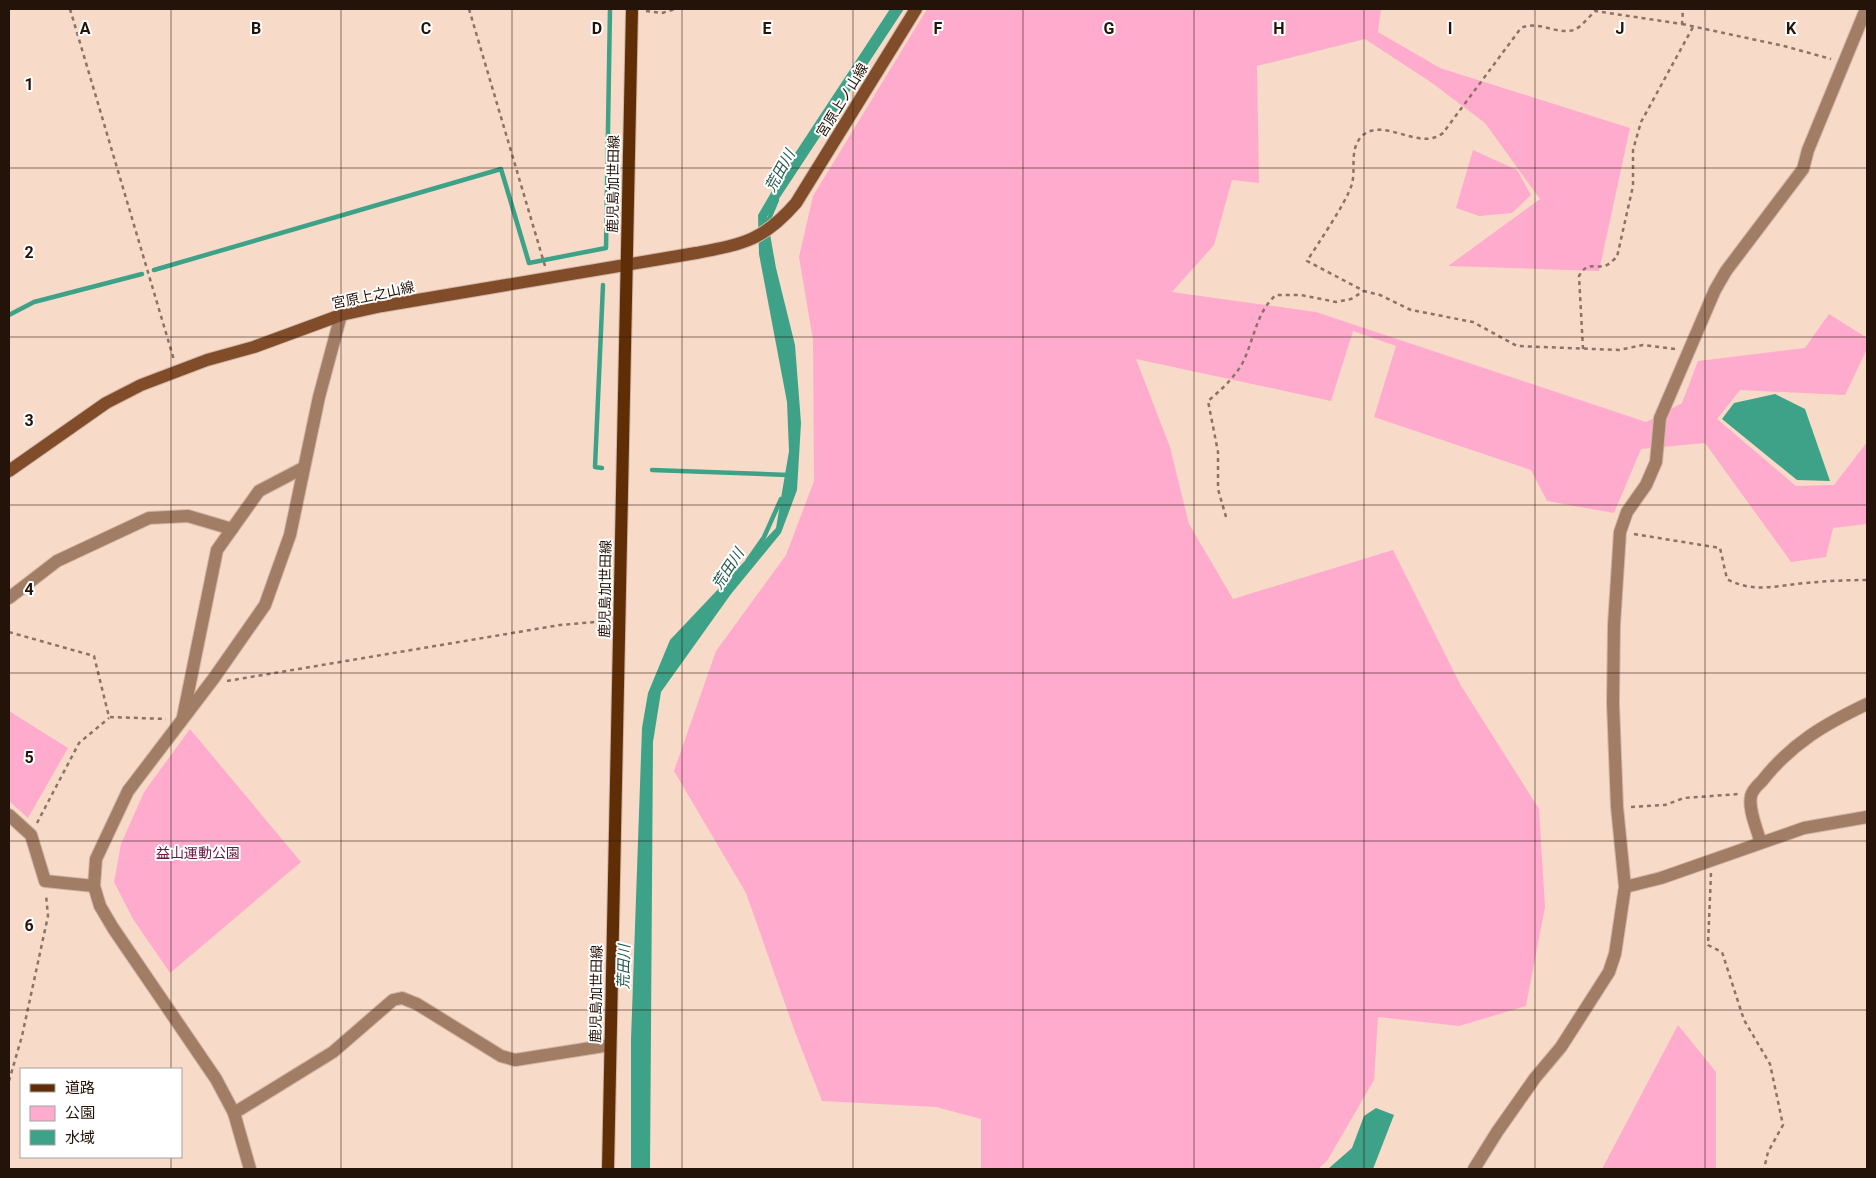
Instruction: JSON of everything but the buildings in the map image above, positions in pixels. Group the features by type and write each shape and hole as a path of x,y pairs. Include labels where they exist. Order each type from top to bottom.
{"main road":[{"name":"鹿児島加世田線","path":"608,1169 632,9"}],"street":[{"name":"宮原上ノ山線","path":"773,228 796,203 916,9"},
{"path":"1474,1169 1535,1078 1561,1047 1609,972 1615,954 1625,887 1617,807 1613,703 1614,625 1620,532 1627,512 1646,485 1656,462 1660,418 1715,290 1726,271 1803,169 1808,150 1866,9"},
{"name":"宮原上之山線","path":"9,471 106,403 141,384 208,360 254,347 341,315 382,306 549,279 736,245 757,238 773,228"},
{"path":"250,1169 234,1113 216,1078 113,928 100,906 94,886 96,858 128,791 214,678 265,605 290,536 303,468 341,315"},
{"path":"183,720 217,550 258,491 303,468"},
{"path":"9,598 57,561 149,518 188,516 232,529"},
{"path":"1760,841 1750,804 1751,794 1775,763 1811,735 1837,718 1867,704"},
{"path":"9,814 31,835 45,881 94,886"},
{"path":"1625,887 1661,878 1760,841 1804,828 1867,818"},
{"path":"234,1113 333,1052 393,1000 402,998 416,1004 501,1056 515,1060 610,1046"}],"path":[{"path":"70,9 177,371"},
{"path":"469,9 546,268"},
{"path":"632,9 662,13 675,9"},
{"path":"1682,24 1683,9"},
{"path":"1689,351 1643,346 1619,350 1517,346 1474,322 1411,310 1380,295 1364,291 1307,261 1351,187 1354,175 1354,148 1363,136 1375,131 1388,131 1429,140 1436,138 1443,133 1522,28 1528,25 1565,31 1576,29 1595,11 1682,24 1784,46 1844,62"},
{"path":"1583,349 1578,276 1583,268 1592,265 1606,265 1617,257 1633,186 1633,150 1641,122 1693,27"},
{"path":"1226,517 1218,489 1218,452 1208,401 1225,387 1242,364 1266,303 1276,294 1301,295 1336,302 1350,299 1364,291"},
{"path":"1620,532 1720,548 1727,579 1739,586 1771,589 1799,583 1867,580"},
{"path":"214,678 231,682 560,625 594,620 619,621"},
{"path":"9,632 94,656 110,717"},
{"path":"31,835 79,743 110,717 183,720"},
{"path":"1617,807 1665,805 1684,798 1751,794"},
{"path":"1712,859 1708,945 1722,952 1744,1020 1770,1064 1783,1125 1768,1152 1764,1169"},
{"path":"9,1081 22,1036 48,916 45,881"}],"green space":[{"path":"927,9 1381,9 1378,32 1440,68 1630,128 1599,271 1448,266 1540,199 1485,123 1432,83 1365,39 1257,66 1259,183 1232,180 1214,245 1172,292 1316,312 1646,422 1682,403 1698,361 1805,348 1829,314 1867,338 1867,349 1845,395 1740,390 1717,419 1796,486 1834,485 1867,442 1867,524 1833,528 1826,557 1791,562 1705,443 1641,449 1614,513 1547,501 1531,470 1374,417 1396,346 1353,331 1331,401 1136,359 1170,447 1189,524 1233,599 1393,550 1460,684 1539,809 1545,907 1526,1006 1459,1026 1378,1017 1374,1080 1327,1161 1318,1169 981,1169 981,1119 936,1107 822,1101 795,1032 746,893 674,771 716,651 786,555 814,481 813,340 799,257 813,196"},
{"path":"1473,150 1517,170 1531,195 1512,213 1479,216 1456,208"},
{"path":"9,711 68,748 28,818 9,801"},
{"name":"益山運動公園","path":"190,729 301,862 170,973 133,919 114,882 121,844 144,792"},
{"path":"1678,1025 1716,1072 1716,1169 1602,1169"}],"water":[{"path":"890,9 904,9 767,217 776,268 795,345 801,423 797,490 781,533 731,594 661,692 653,742 650,1169 631,1169 631,1040 642,728 648,693 670,640 776,528 789,451 787,402 759,254 758,215 786,167"},
{"path":"1775,394 1805,409 1830,481 1797,480 1722,419 1734,403"},
{"path":"1376,1108 1394,1115 1373,1169 1328,1169 1352,1148 1364,1116"}],"waterway":[{"path":"154,270 501,169 529,263 606,248 610,9"},
{"name":"荒田川","path":"769,226 769,219 777,200"},
{"path":"9,315 34,302 142,274"},
{"path":"602,468 595,467 603,285"},
{"path":"652,470 788,475"},
{"name":"荒田川","path":"748,560 764,537 781,499"}]}
